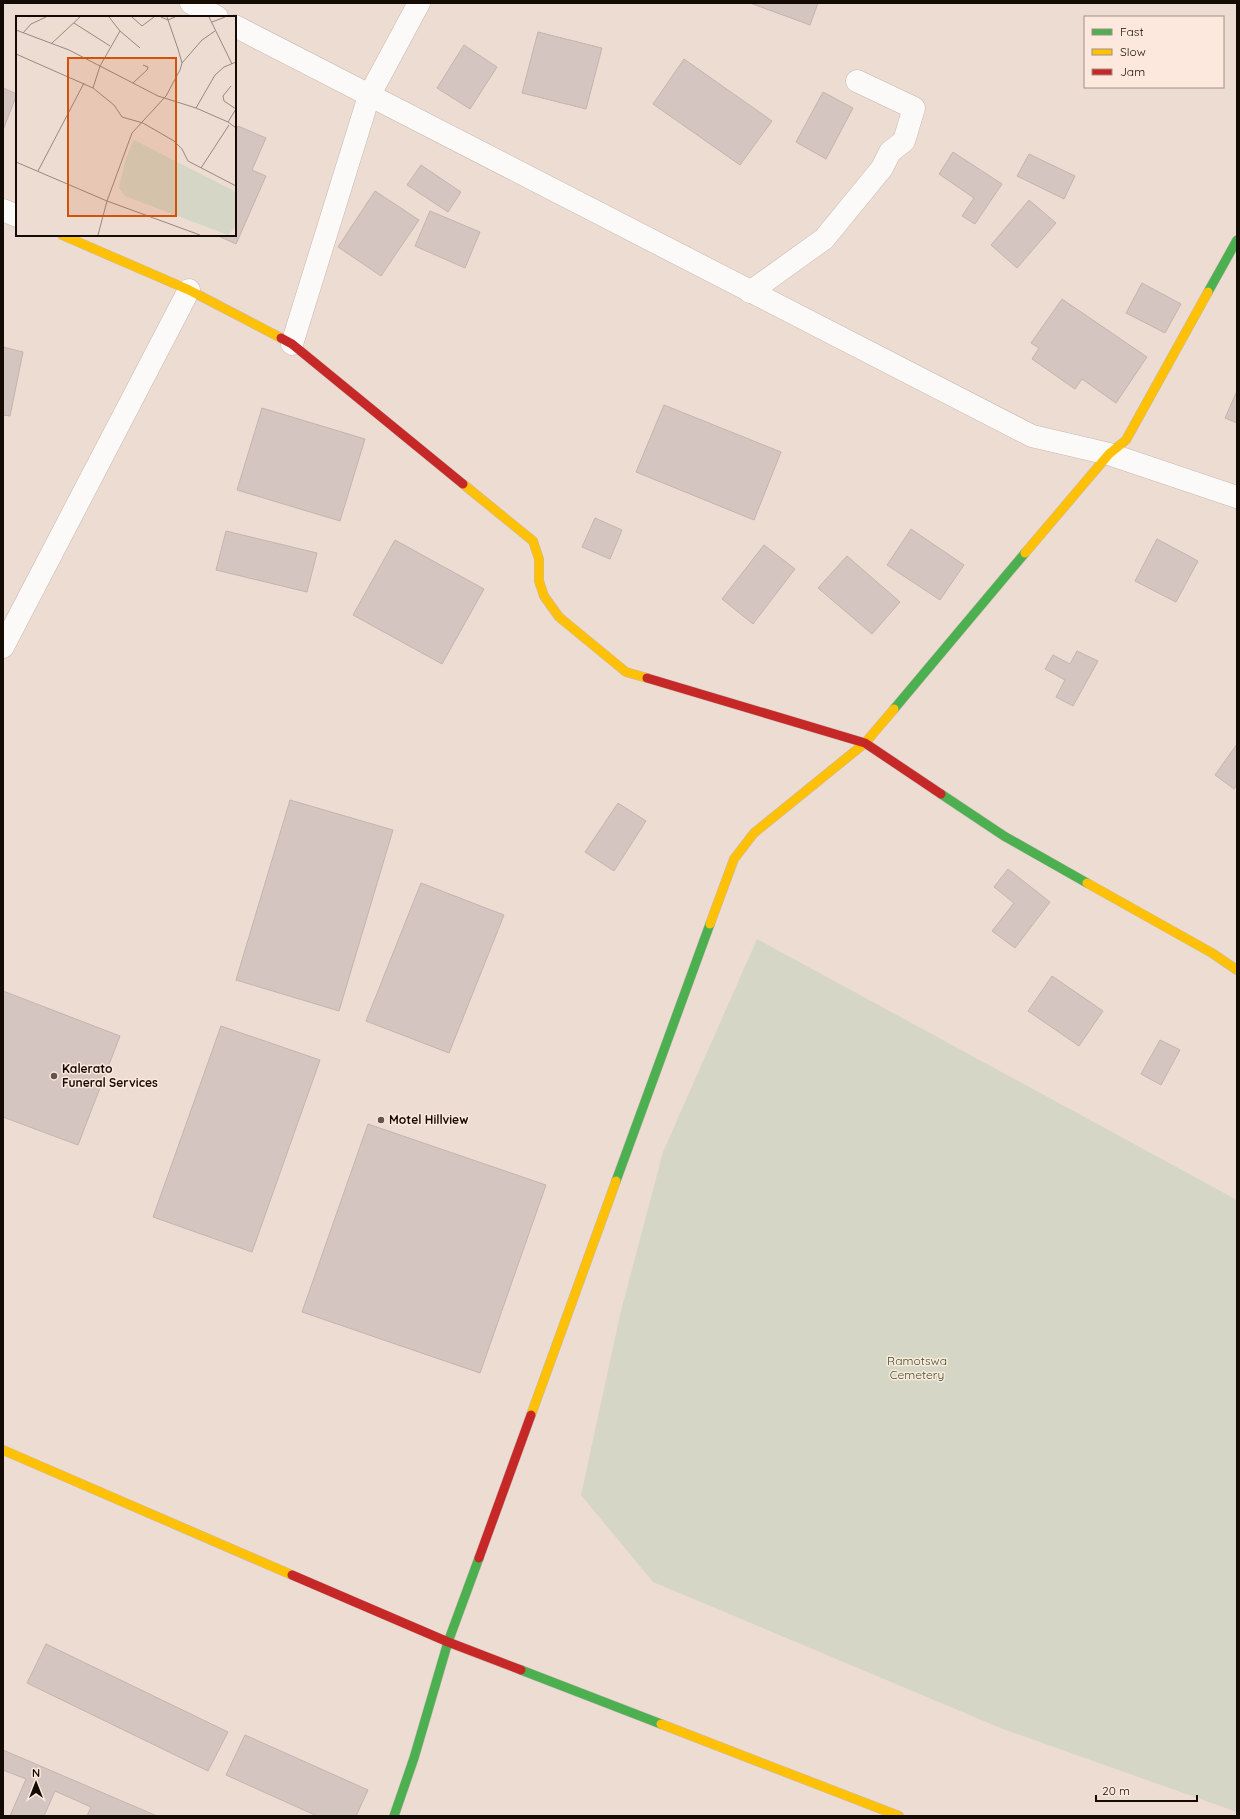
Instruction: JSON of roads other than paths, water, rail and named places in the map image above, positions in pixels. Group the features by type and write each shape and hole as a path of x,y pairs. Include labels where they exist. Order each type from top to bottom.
{"street":[{"path":"190,3 215,16"},
{"path":"292,344 369,96 419,3"},
{"path":"236,27 1032,436 1109,454 1237,497"},
{"path":"750,292 824,239 882,168 890,152 904,141 914,108 857,81"},
{"path":"3,210 16,216"},
{"path":"64,236 189,290 292,344 533,542 539,559 539,581 544,596 559,617 626,672 865,743 1004,836 1205,950 1237,970"},
{"path":"394,1816 414,1758 448,1642 734,859 754,833 865,743 1109,454 1126,440 1237,240"},
{"path":"3,647 189,290"},
{"path":"3,1450 448,1642 899,1816"}],"place":[{"name":"Kalerato Funeral Services","path":"54,1076"},
{"name":"Motel Hillview","path":"381,1120"}],"park label":[{"name":"Ramotswa Cemetery","path":"917,1368"}]}
